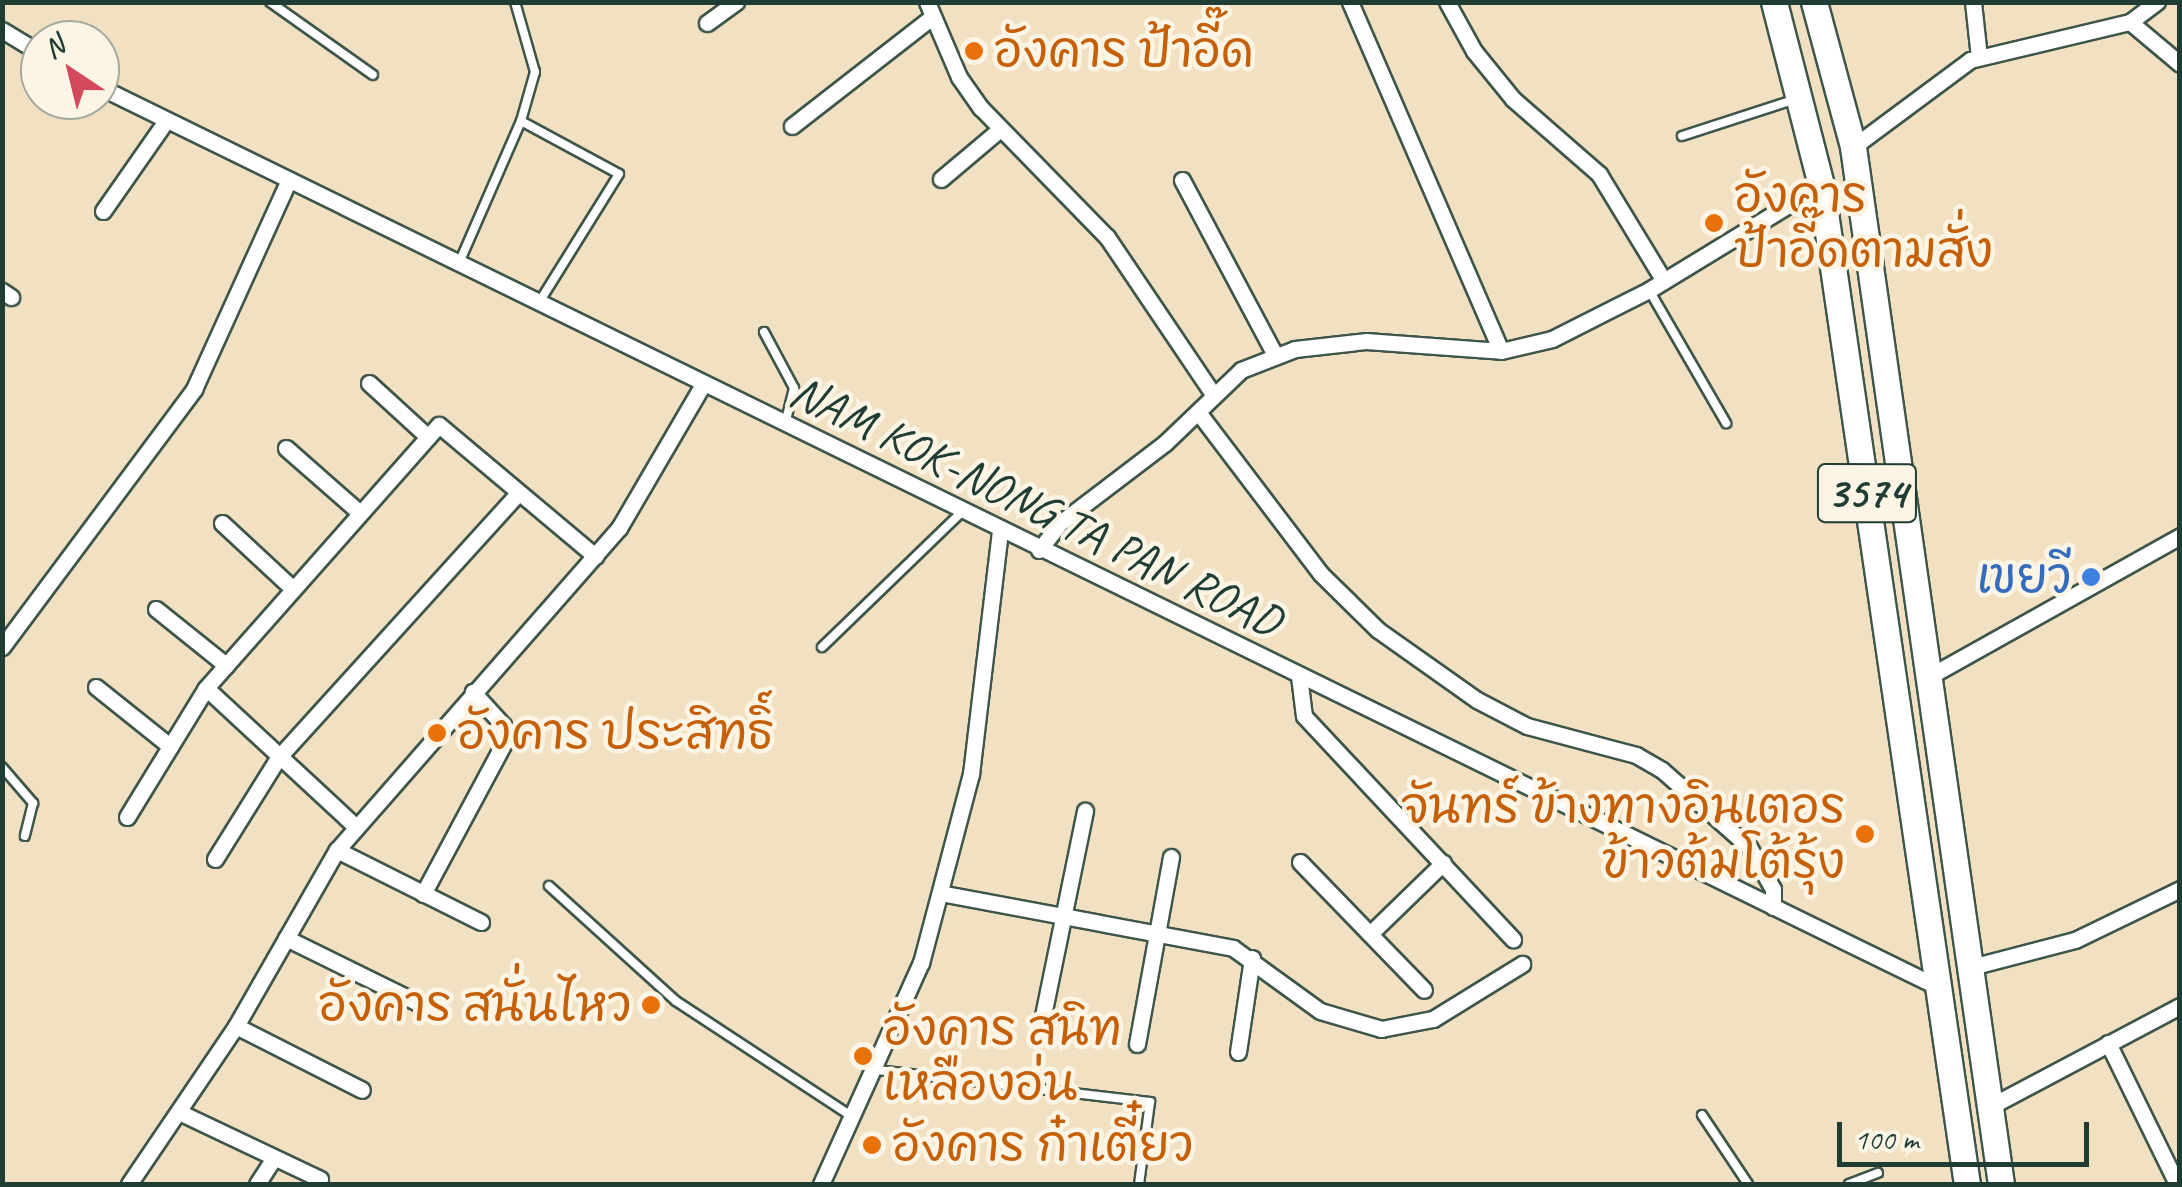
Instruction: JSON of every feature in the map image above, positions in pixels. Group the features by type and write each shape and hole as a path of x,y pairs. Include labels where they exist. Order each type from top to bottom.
{"main road":[{"name":"3574","path":"1774,2 1821,184 1968,1184"},
{"name":"3574","path":"1814,2 1853,147 1976,975 2002,1184"},
{"path":"1940,988 1976,975"}],"street":[{"path":"707,23 736,2"},
{"path":"1350,2 1501,350"},
{"path":"1447,2 1474,51 1513,98 1599,174 1664,281"},
{"path":"1973,2 1979,57"},
{"path":"1853,147 1979,57 2130,22 2158,2"},
{"path":"792,126 930,10 959,77 1000,130 1108,237 1214,394"},
{"path":"2130,22 2180,64"},
{"name":"NAM KOK-NONG TA PAN ROAD","path":"120,98 287,184 1940,988"},
{"path":"103,210 165,122"},
{"path":"941,179 1000,130"},
{"path":"1182,180 1275,355"},
{"path":"2,647 194,389 287,184"},
{"path":"1039,550 1060,523 1198,412 1214,394 1275,355 1366,341 1501,350 1552,338 1649,290 1821,184"},
{"path":"369,383 428,437"},
{"path":"129,1184 181,1113 236,1026 337,850 472,692 596,556 636,504 702,386"},
{"path":"1198,412 1321,574 1378,630 1477,700 1527,726 1636,755 1662,770 1749,846 1774,889 1773,907"},
{"path":"127,818 206,688 439,425 517,494 596,556"},
{"path":"286,448 360,513"},
{"path":"215,859 278,758 517,494"},
{"path":"222,524 293,588"},
{"path":"821,1184 878,1070 922,963 970,774 1000,531"},
{"path":"1930,676 2180,536"},
{"path":"156,609 226,665"},
{"path":"1299,676 1304,716 1513,939"},
{"path":"96,686 170,746"},
{"path":"206,688 355,826"},
{"path":"423,894 506,739 503,724 472,692"},
{"path":"1040,1035 1059,916 1085,811"},
{"path":"337,850 481,922"},
{"path":"1136,1044 1153,934 1171,857"},
{"path":"1300,862 1424,990"},
{"path":"1370,934 1443,862"},
{"path":"1976,975 2075,940 2180,889"},
{"path":"940,893 1153,934 1252,958 1320,1011 1381,1029 1433,1018 1522,964"},
{"path":"286,938 424,1006"},
{"path":"1238,1052 1252,958"},
{"path":"1991,1106 2180,1006"},
{"path":"236,1026 362,1090"},
{"path":"2108,1043 2178,1184"},
{"path":"181,1113 320,1179"},
{"path":"257,1184 274,1158"}],"lane":[{"path":"270,2 373,76"},
{"path":"458,267 521,121 535,72 515,2"},
{"path":"1682,136 1800,97"},
{"path":"521,121 620,174 537,306"},
{"path":"1649,290 1726,423"},
{"path":"764,332 794,388 784,424"},
{"path":"822,647 962,512"},
{"path":"2,767 33,803 25,836"},
{"path":"548,886 676,1001 854,1118"},
{"path":"878,1070 1150,1102 1140,1184"},
{"path":"1702,1116 1748,1184"},
{"path":"1849,1184 1878,1173"}],"place":[{"name":"อังคาร ป้าอี๊ด","path":"974,51"},
{"name":"อังคาร ป้าอี๊ดตามสั่ง","path":"1714,223"},
{"name":"เขยวี","path":"2091,577"},
{"name":"อังคาร ประสิทธิ์","path":"437,733"},
{"name":"จันทร์ ข้างทางอินเตอร ข้าวต้มโต้รุ้ง","path":"1865,834"},
{"name":"อังคาร สนั่นไหว","path":"651,1005"},
{"name":"อังคาร สนิท เหลืองอ่น","path":"863,1056"},
{"name":"อังคาร ก๋าเตี๋ยว","path":"872,1145"}]}
